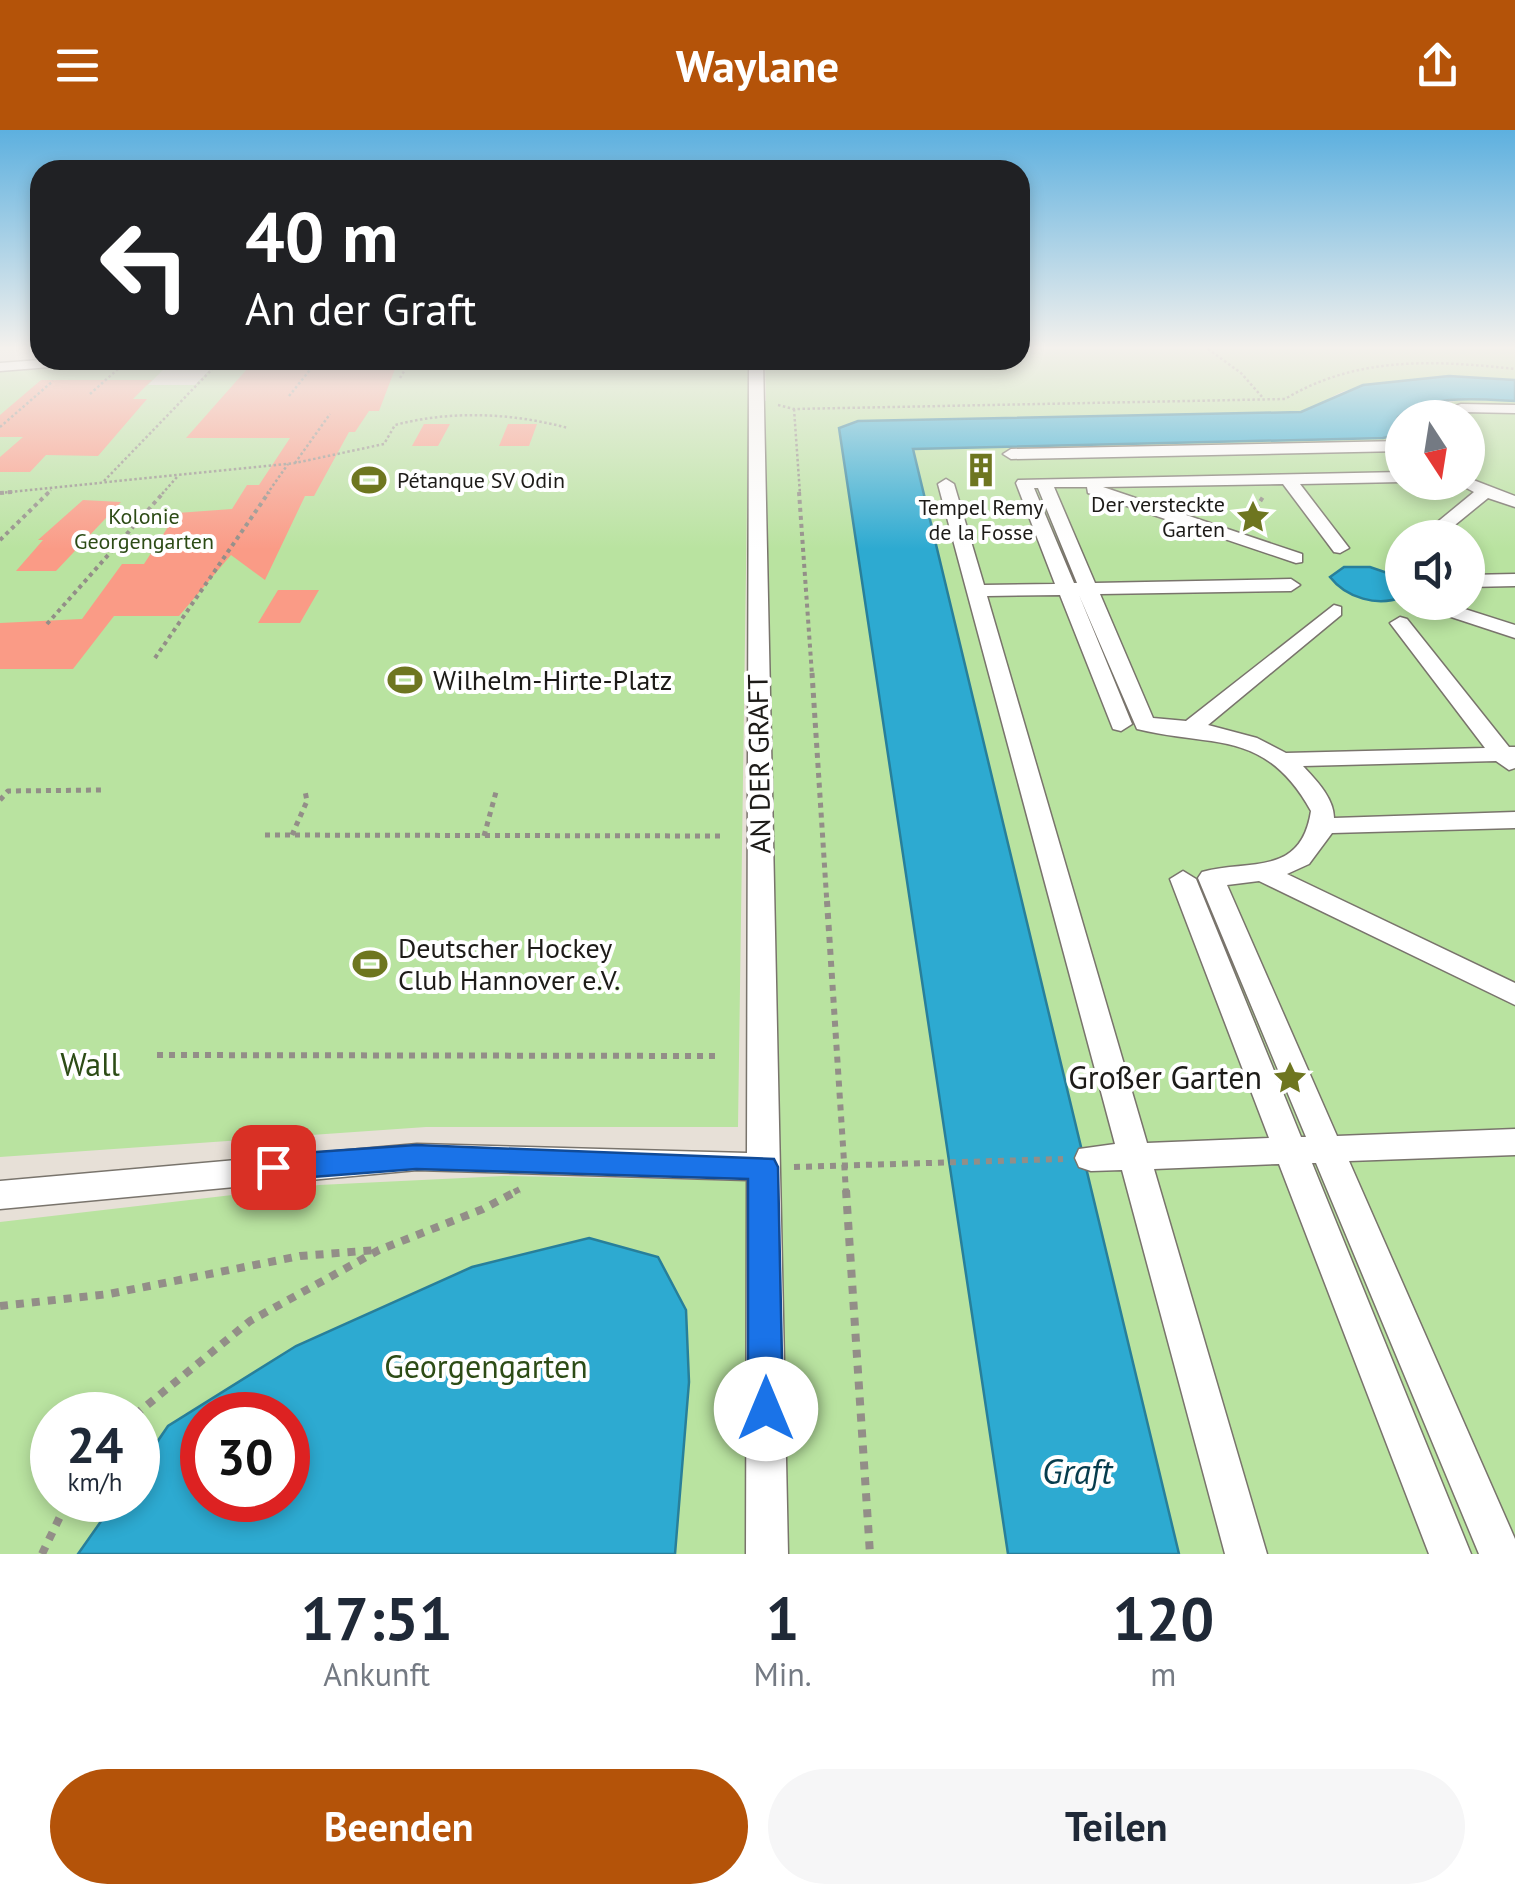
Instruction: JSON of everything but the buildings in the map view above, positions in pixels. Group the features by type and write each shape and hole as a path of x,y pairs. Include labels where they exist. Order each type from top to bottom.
{"street":[{"name":"AN DER GRAFT","path":"756,415 767,1554"},
{"path":"1012,454 1385,446"},
{"path":"1121,724 1024,483 1385,477"},
{"path":"1288,479 1340,548"},
{"path":"1075,482 1296,558"},
{"path":"1044,483 1145,724 1192,726 1230,735 1284,760 1314,790 1324,826 1319,840 1304,857 1266,874 1211,878 1500,1554"},
{"path":"946,484 1246,1554"},
{"path":"1450,520 1486,492 1515,502"},
{"path":"1485,581 1515,580"},
{"path":"976,591 1291,584"},
{"path":"1192,726 1334,611"},
{"path":"1480,620 1515,632"},
{"path":"1400,622 1511,760"},
{"path":"1284,760 1511,760"},
{"path":"1324,826 1515,820"},
{"path":"1266,874 1515,995"},
{"path":"1183,879 1450,1554"},
{"path":"1091,1158 1515,1142"},
{"path":"0,1195 416,1157 763,1167"}],"path":[{"path":"102,483 167,415"},
{"path":"296,464 329,415"},
{"path":"794,415 870,1554"},
{"path":"0,493 296,464 384,444 395,425 414,418 534,418 568,428"},
{"path":"155,658 288,464"},
{"path":"47,624 179,475"},
{"path":"0,540 54,488"},
{"path":"1245,524 1265,494"},
{"path":"0,800 8,791 101,790"},
{"path":"292,836 307,801 305,791"},
{"path":"484,836 496,792"},
{"path":"265,835 725,836"},
{"path":"158,1055 718,1056"},
{"path":"763,1167 1091,1158"},
{"path":"160,1395 250,1322 380,1250 483,1209 526,1185"},
{"path":"0,1306 108,1294 300,1256 380,1250"},
{"path":"42,1554 57,1522"}],"green space":[{"name":"Deutscher Hockey Club Hannover e.V.","path":"0,415 748,415 738,1127 426,1127 0,1157"},
{"path":"760,415 1128,415 858,421 839,428 1008,1554 777,1554"},
{"name":"Großer Garten","path":"1485,415 1515,415 1515,1554 1179,1554 913,449 1383,438 1385,500 1485,500"},
{"name":"Georgengarten","path":"504,1176 751,1181 751,1554 0,1554 0,1222 319,1185"}],"water":[{"name":"Graft","path":"1385,415 1383,438 913,449 1179,1554 1008,1554 839,428 858,421"},
{"path":"1344,567 1370,567 1385,572 1385,601 1353,595 1330,577"},
{"path":"589,1238 658,1257 686,1310 689,1382 675,1554 78,1554 101,1522 160,1522 160,1438 180,1418 180,1522 310,1522 310,1392 222,1392 296,1346 472,1267"}],"place":[{"name":"Tempel Remy de la Fosse","path":"981,470"},
{"name":"Pétanque SV Odin","path":"369,480"},
{"name":"Der versteckte Garten","path":"1253,517"},
{"name":"Wilhelm-Hirte-Platz","path":"405,680"},
{"name":"Deutscher Hockey Club Hannover e.V.","path":"370,964"},
{"name":"Großer Garten","path":"1290,1078"}],"route":[{"path":"273,1167 416,1157 763,1167 766,1409"}],"park label":[{"name":"Kolonie Georgengarten","path":"144,528"},
{"name":"Wall","path":"90,1065"}]}
